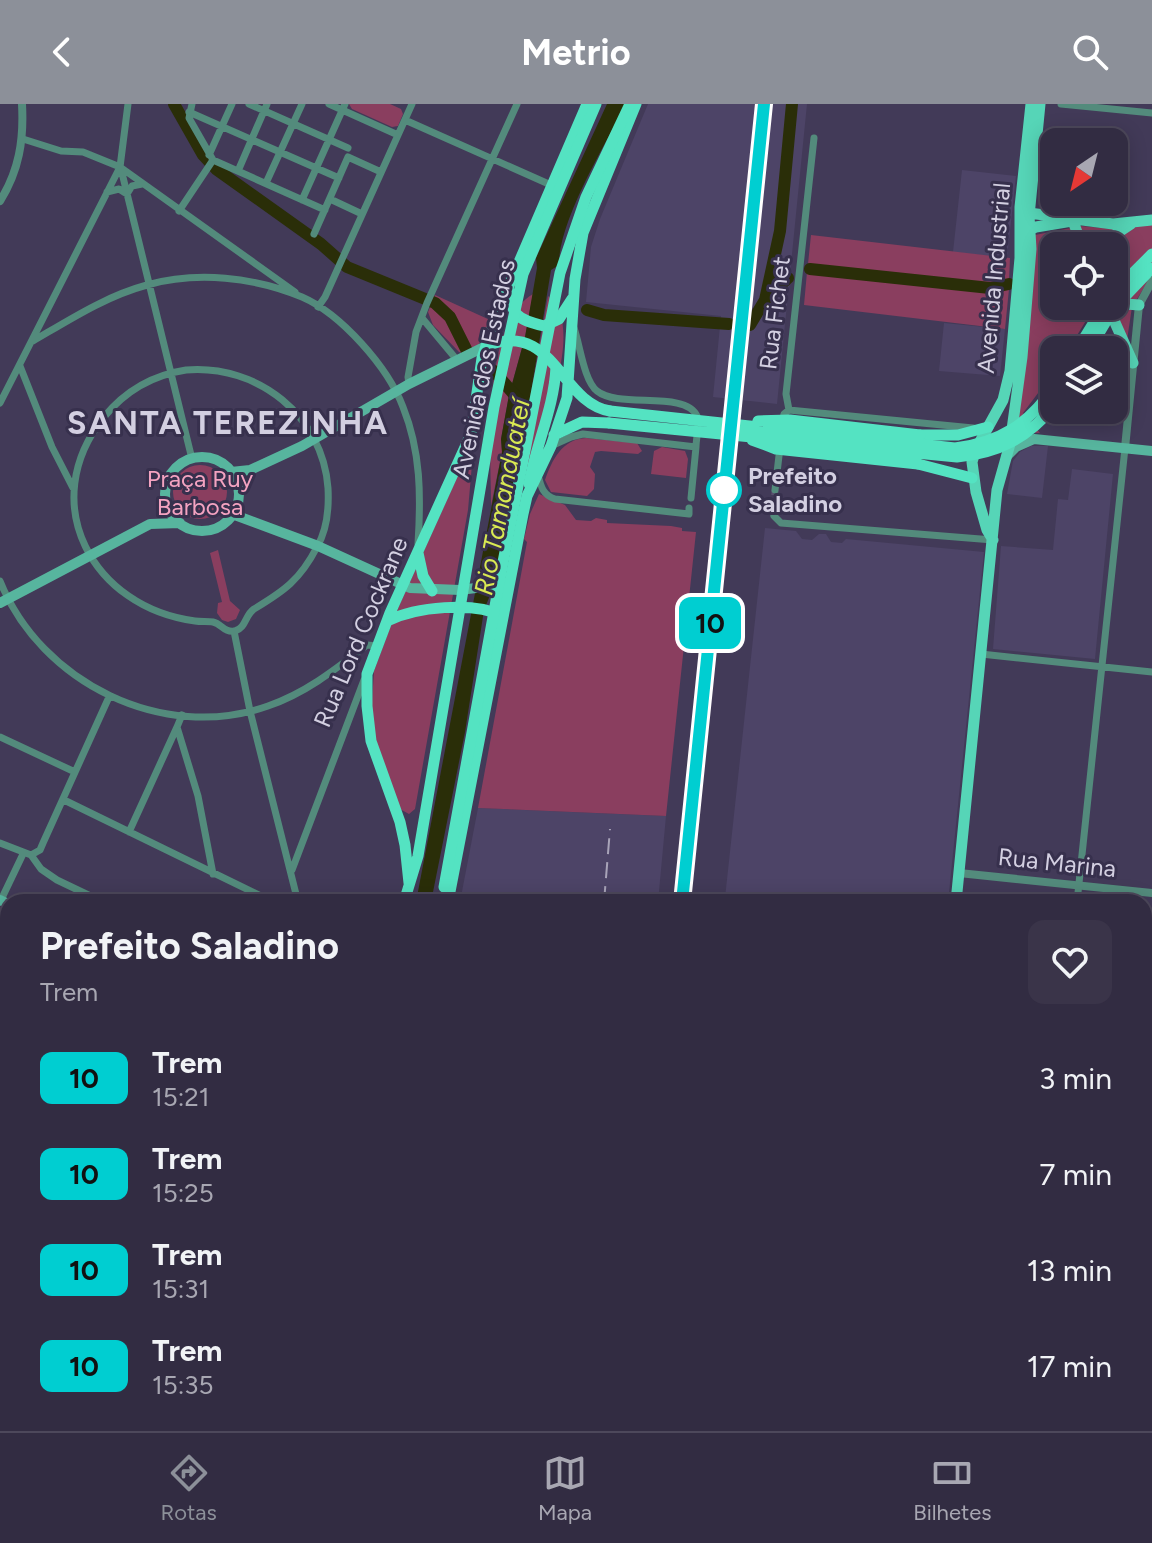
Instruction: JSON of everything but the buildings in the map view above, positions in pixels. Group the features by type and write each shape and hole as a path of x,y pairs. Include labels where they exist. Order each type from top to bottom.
{"highway":[{"name":"Avenida dos Estados","path":"476,411 479,373 486,346 508,286 587,104"},
{"name":"Avenida dos Estados","path":"406,894 418,856 494,407 523,274 596,104"},
{"path":"527,496 553,441 570,381 574,295 583,233 633,104"},
{"path":"445,894 503,562 560,273 586,197 633,104"},
{"path":"1128,279 1152,254"},
{"path":"1097,336 1114,308 1152,268"},
{"path":"508,286 512,310 520,319 544,326 559,319 574,295"},
{"path":"479,373 506,340"},
{"path":"486,346 506,340 529,345 545,355 592,405 610,417"},
{"path":"448,894 536,453 553,396 556,367"},
{"path":"553,441 582,422 610,417 938,447 971,446 1002,437 1018,427 1040,403"},
{"name":"Rua Lord Cockrane","path":"367,674 387,621 462,455 476,411"},
{"path":"737,429 790,420 920,435 958,435 988,427"},
{"path":"737,429 932,456 966,456 1007,447 1040,421"},
{"path":"737,429 776,449 918,464 972,478"},
{"path":"418,552 423,576 432,591"},
{"path":"387,621 409,613 457,607 491,611 503,616"},
{"path":"367,674 371,741 400,822 409,883"}],"main road":[{"name":"Avenida Industrial","path":"993,540 982,516 972,478 973,456 1003,400 1010,371 1019,281 1020,207 1031,104"},
{"name":"Avenida Industrial","path":"957,894 999,476 1011,435 1026,310 1029,213 1040,104"},
{"path":"1029,213 1060,216 1073,221 1077,232"},
{"path":"1020,237 1030,229 1073,221 1132,224 1152,220"},
{"path":"1119,232 1132,224"},
{"path":"1128,304 1139,305"},
{"path":"1113,320 1133,363"},
{"path":"231,472 250,470 314,439 396,391 486,346"},
{"path":"988,427 1003,427 1011,435"},
{"path":"1006,457 1016,447 1034,439 1152,451"},
{"path":"192,459 212,459 231,472 238,490 237,503 232,514 220,526 197,530 180,523 172,515 165,490 170,476 180,464 192,459"},
{"path":"238,490 250,470"},
{"path":"972,478 989,483 999,476"},
{"path":"150,524 166,501"},
{"path":"232,514 318,546 403,585 432,591 510,583"},
{"path":"4,601 150,524 180,523"}],"street":[{"path":"0,201 19,160 23,139 22,104"},
{"path":"0,403 120,167 128,104"},
{"path":"179,211 211,160 232,104"},
{"path":"249,104 266,107 381,172"},
{"path":"266,183 302,104"},
{"path":"329,104 343,107 398,135"},
{"path":"318,307 411,106 401,104"},
{"path":"409,384 416,332 428,300 517,104"},
{"path":"1061,104 1132,108 1152,113"},
{"path":"238,171 266,107"},
{"path":"302,200 343,107"},
{"path":"190,108 222,127 339,178"},
{"path":"190,108 211,160 325,210"},
{"path":"405,120 551,185"},
{"name":"Rua Fichet","path":"775,490 783,418 789,410 786,394 814,138"},
{"path":"23,139 61,151 83,152 120,167 336,320 367,351 396,391 405,411 420,469 418,552"},
{"path":"314,234 348,153"},
{"path":"120,167 192,459"},
{"path":"127,194 132,186 143,184"},
{"path":"107,192 114,189 127,194"},
{"path":"330,199 362,214"},
{"path":"33,341 100,303 150,284 217,277 249,282 303,298"},
{"path":"1078,894 1139,305 1152,281"},
{"path":"422,318 457,360"},
{"path":"573,326 588,378 594,388 610,397 690,408 698,422 691,498"},
{"path":"20,366 52,447 73,488"},
{"path":"213,370 255,381 293,409 314,439 324,465 328,493 326,517 318,546 287,589 250,612 242,626 234,631 214,622 175,618 145,607 116,586 90,556 76,525 73,488 87,444 108,413 135,388 172,373 213,370"},
{"path":"789,410 961,428 988,427"},
{"path":"553,441 583,434 696,447"},
{"path":"538,475 543,491 555,499 689,514 689,508"},
{"path":"774,516 781,523 993,540"},
{"path":"0,581 4,601 32,638 50,655 109,697 135,706 182,715 226,715 282,701 306,689 367,645 378,646"},
{"path":"234,631 250,711 296,894"},
{"path":"981,654 1152,672"},
{"name":"Rua Lord Cockrane","path":"291,872 367,674"},
{"path":"7,894 27,855 40,850 109,697"},
{"path":"129,832 182,715"},
{"path":"177,727 198,796 213,874"},
{"path":"0,737 75,772"},
{"path":"64,800 256,894"},
{"path":"0,843 27,855 57,880 86,894"},
{"name":"Rua Marina","path":"959,873 1152,893"}],"shaded area":[{"path":"648,104 807,104 777,404 713,397 721,316 586,302 591,247"},
{"path":"962,170 1016,176 1007,258 953,252"},
{"path":"944,323 1005,329 1000,376 939,371"},
{"path":"1031,446 1048,446 1042,498 1007,494 1013,461 1020,452"},
{"path":"1072,469 1113,474 1095,659 993,649 1001,546 1053,550 1058,499 1068,500"},
{"path":"765,528 796,531 802,539 812,540 819,534 826,534 831,542 842,543 846,539 984,552 949,894 725,894"},
{"path":"478,808 666,816 659,894 462,894"}],"green space":[{"path":"349,104 390,104 401,109 403,114 398,126 392,127 352,109"},
{"path":"1152,224 1152,275 1132,307 1128,336 1119,320 1128,320 1128,232 1050,232 1081,226 1114,229"},
{"path":"1040,234 1040,320 1086,320 1077,336 1040,336 1040,391 1023,413 1040,433 1024,432 1017,421 1035,235"},
{"path":"811,235 1010,258 1009,281 993,284 808,264"},
{"path":"807,272 986,291 1009,289 1005,329 804,305"},
{"path":"533,294 509,395 491,506 492,391 497,360 504,332 516,310"},
{"path":"435,295 490,320 477,348 459,352 433,325 428,312"},
{"path":"548,296 560,313 563,336 561,364 543,426 513,501 512,475 521,453"},
{"path":"586,438 637,443 642,451 638,454 595,452 590,467 595,474 594,489 587,496 551,492 545,480 555,458 570,442"},
{"path":"662,447 685,451 688,459 686,478 651,474 654,451"},
{"path":"468,460 472,464 468,510 415,809 409,814 398,808 381,763 371,717 374,671 394,617 464,462"},
{"name":"Praça Ruy Barbosa","path":"200,465 219,473 227,492 219,511 200,519 181,511 173,492 181,473"},
{"path":"539,494 565,505 576,520 591,521 596,518 607,520 607,523 671,526 696,532 666,816 478,808 527,542 524,539"},
{"path":"218,550 230,601 240,610 236,619 228,622 217,613 218,603 222,602 210,553"}],"water":[{"name":"Rio Tamanduateí","path":"607,104 626,104 574,205 561,247 559,265 551,270 521,453 515,471 509,528 484,610 465,732 433,894 418,894 502,452 501,439 509,395 525,337 536,258"}],"waterway":[{"path":"174,104 203,155 216,169 321,244 347,267 435,303 450,317 467,351"},
{"path":"765,300 780,231 792,104"},
{"path":"810,269 990,288 1009,284"},
{"path":"750,325 765,300 788,278"},
{"path":"587,310 604,315 729,324"},
{"name":"Rio Tamanduateí","path":"494,371 518,399"}],"tunnel":[{"path":"774,516 775,490"}],"railway":[{"path":"682,894 764,104"},
{"path":"605,894 610,829"}],"train":[{"name":"10","path":"683,894 764,104"}],"place":[{"name":"Prefeito Saladino","path":"724,490"}],"district":[{"name":"SANTA TEREZINHA","path":"228,423"}]}
